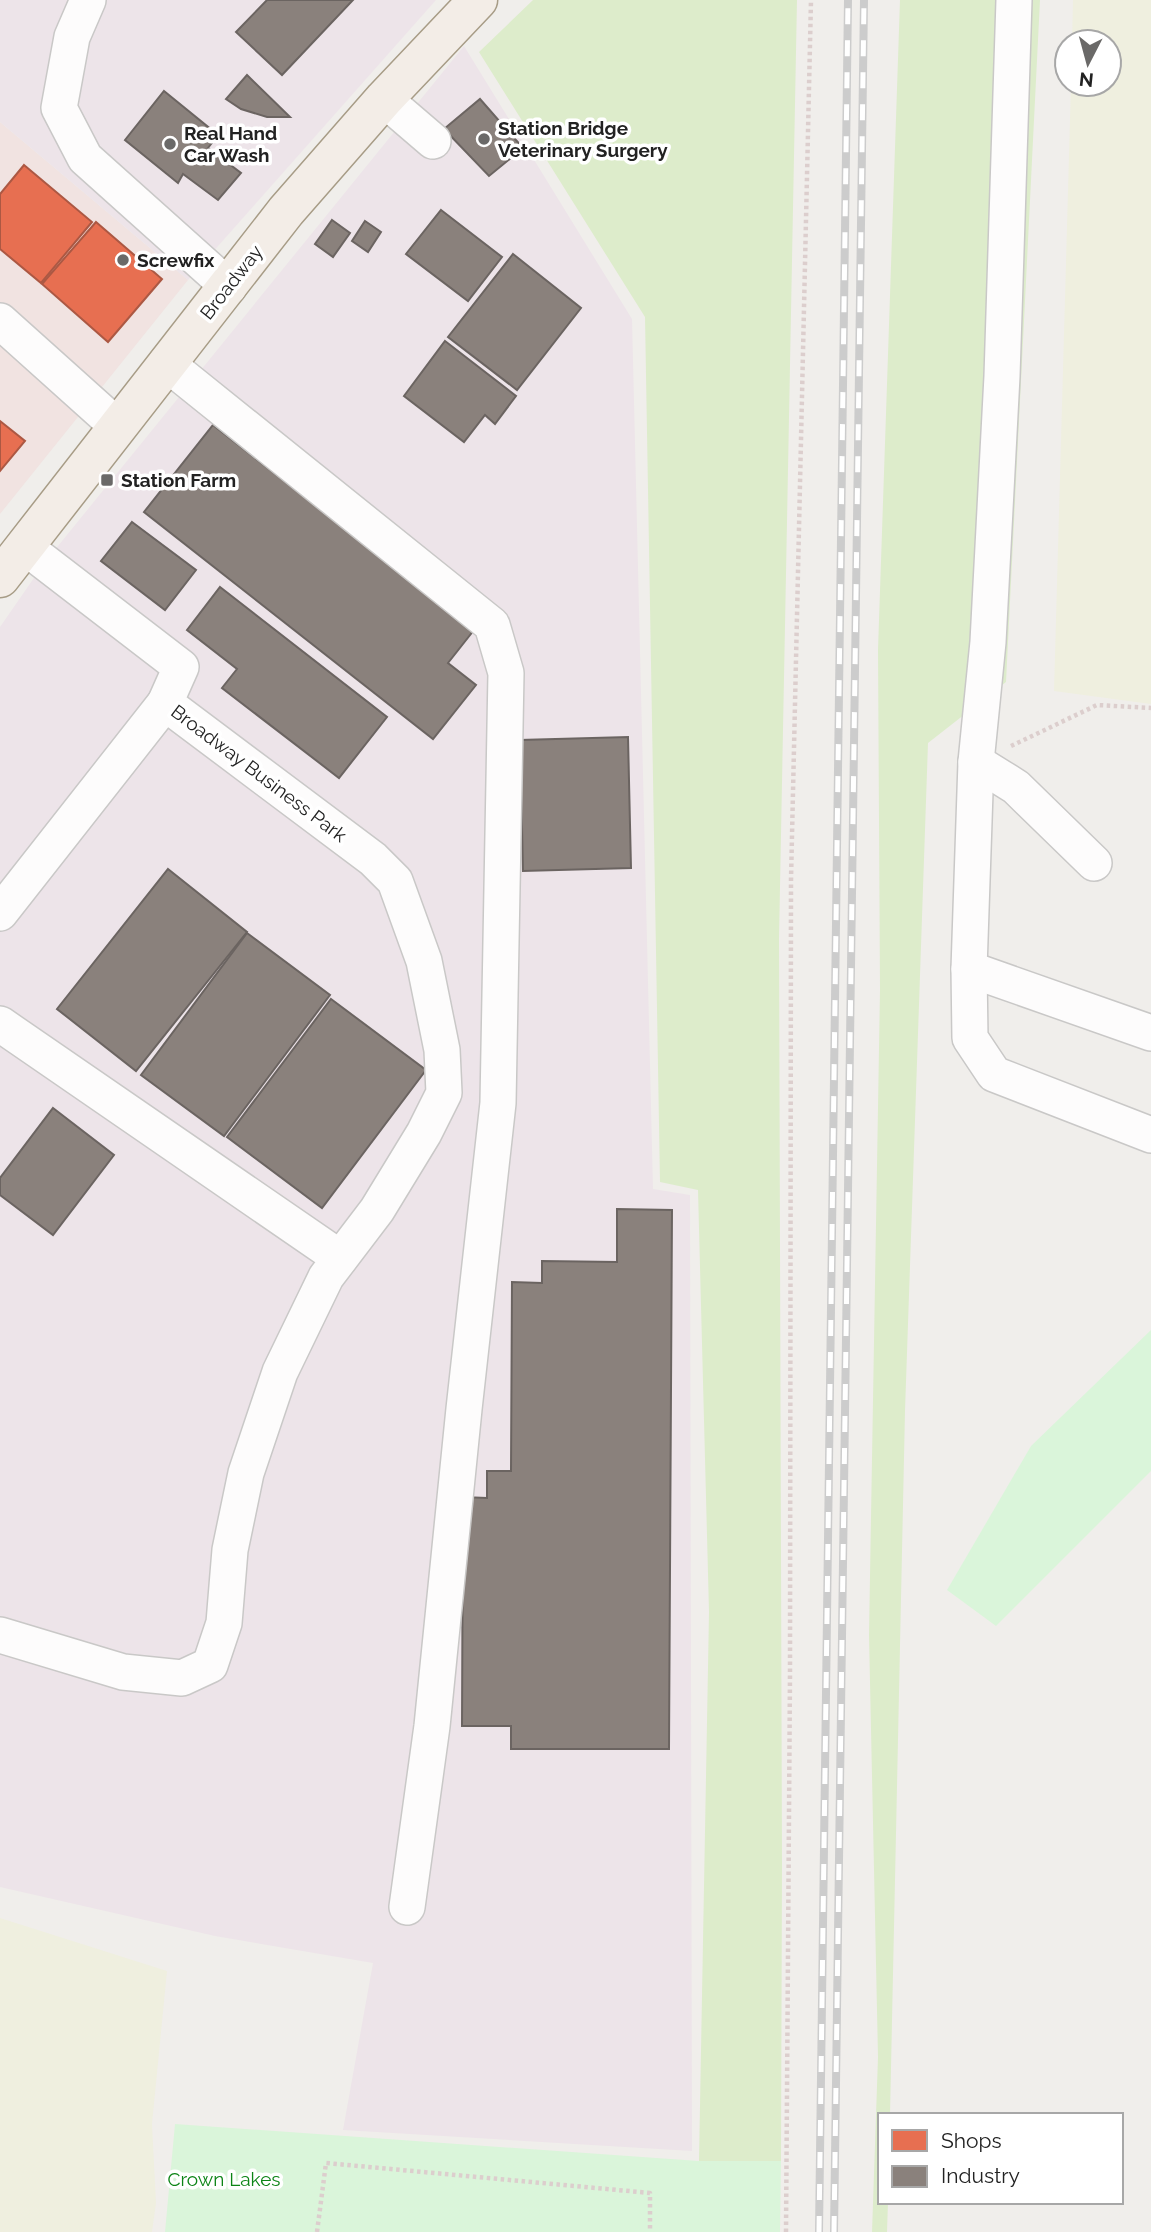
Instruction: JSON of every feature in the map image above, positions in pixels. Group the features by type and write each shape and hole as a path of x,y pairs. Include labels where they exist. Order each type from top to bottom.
{"main road":[{"name":"Broadway","path":"0,578 286,211 384,99 478,0"}],"lane":[{"path":"88,0 72,37 59,108 85,158 229,287"},
{"path":"1014,0 1002,376 988,642 976,762 969,970 970,1038 994,1074 1151,1135"},
{"path":"384,99 433,141"},
{"path":"0,321 117,426"},
{"path":"166,363 492,625 506,673 498,1103 432,1726 407,1907"},
{"name":"Broadway Business Park","path":"0,1635 123,1672 182,1678 210,1665 224,1623 230,1550 246,1473 280,1372 326,1277 377,1210 424,1133 444,1093 442,1050 424,961 396,881 373,859 165,704 181,667 24,547"},
{"path":"0,912 165,704"},
{"path":"976,762 1016,787 1094,863"},
{"path":"969,970 1151,1033"},
{"path":"0,1024 340,1258"}],"path":[{"path":"786,2232 791,880 811,0"},
{"path":"976,762 1097,705 1151,708"},
{"path":"317,2232 326,2164 649,2193 650,2232"}],"shaded area":[{"path":"0,0 436,0 188,280 0,122"},
{"path":"464,46 632,319 653,1189 690,1195 692,2151 343,2130 373,1963 215,1936 0,1887 0,627 45,562"},
{"path":"0,122 188,280 0,514"}],"green space":[{"path":"533,0 797,0 779,939 781,2161 699,2161 709,1612 698,1190 660,1182 645,317 479,52"},
{"path":"900,0 1040,0 1006,682 928,743 905,1411 890,2113 878,2113 878,2204 888,2204 887,2232 872,2232 878,2057 869,1635 880,990 878,650"},
{"path":"1073,0 1151,0 1151,704 1054,691 1071,98 1123,98 1123,28 1072,28"},
{"path":"1151,1330 1151,1471 996,1626 947,1590 1031,1446"},
{"path":"0,1918 167,1971 152,2124 156,2203 152,2232 0,2232"},
{"name":"Crown Lakes","path":"175,2124 699,2161 781,2161 780,2232 165,2232"}],"building: Shops":[{"path":"24,165 92,222 41,283 0,249 0,194"},
{"path":"96,222 162,279 108,342 42,284"},
{"path":"0,421 25,441 0,471"}],"building: Industry":[{"path":"267,0 353,0 282,75 236,32"},
{"path":"247,75 290,117 267,117 241,109 226,99"},
{"name":"Real Hand Car Wash","path":"164,91 218,135 208,148 241,173 218,200 183,174 178,183 125,140"},
{"name":"Station Bridge Veterinary Surgery","path":"480,99 523,148 489,176 444,129"},
{"path":"441,210 502,257 468,301 406,254"},
{"path":"332,220 350,233 333,257 315,244"},
{"path":"365,221 381,232 368,252 352,241"},
{"path":"513,254 581,308 517,390 448,337"},
{"path":"445,341 516,396 495,424 485,415 464,442 404,396"},
{"path":"213,425 474,630 448,663 476,685 433,739 144,512"},
{"path":"132,522 196,570 165,610 101,561"},
{"path":"220,587 387,717 339,778 222,688 237,669 187,630"},
{"path":"628,737 631,868 523,871 520,740"},
{"path":"168,869 247,932 136,1071 57,1009"},
{"path":"247,933 330,995 224,1136 141,1075"},
{"path":"331,999 426,1070 322,1208 227,1137"},
{"path":"53,1108 114,1155 53,1235 0,1195 0,1178"},
{"path":"617,1209 672,1210 669,1749 511,1749 511,1726 462,1726 463,1497 487,1498 487,1471 511,1471 512,1282 542,1283 542,1261 617,1262"}],"railway":[{"path":"819,2232 848,0"},
{"path":"834,2232 864,0"}],"place":[{"name":"Station Bridge Veterinary Surgery","path":"484,139"},
{"name":"Real Hand Car Wash","path":"170,144"},
{"name":"Screwfix","path":"123,260"},
{"name":"Station Farm","path":"107,480"}]}
